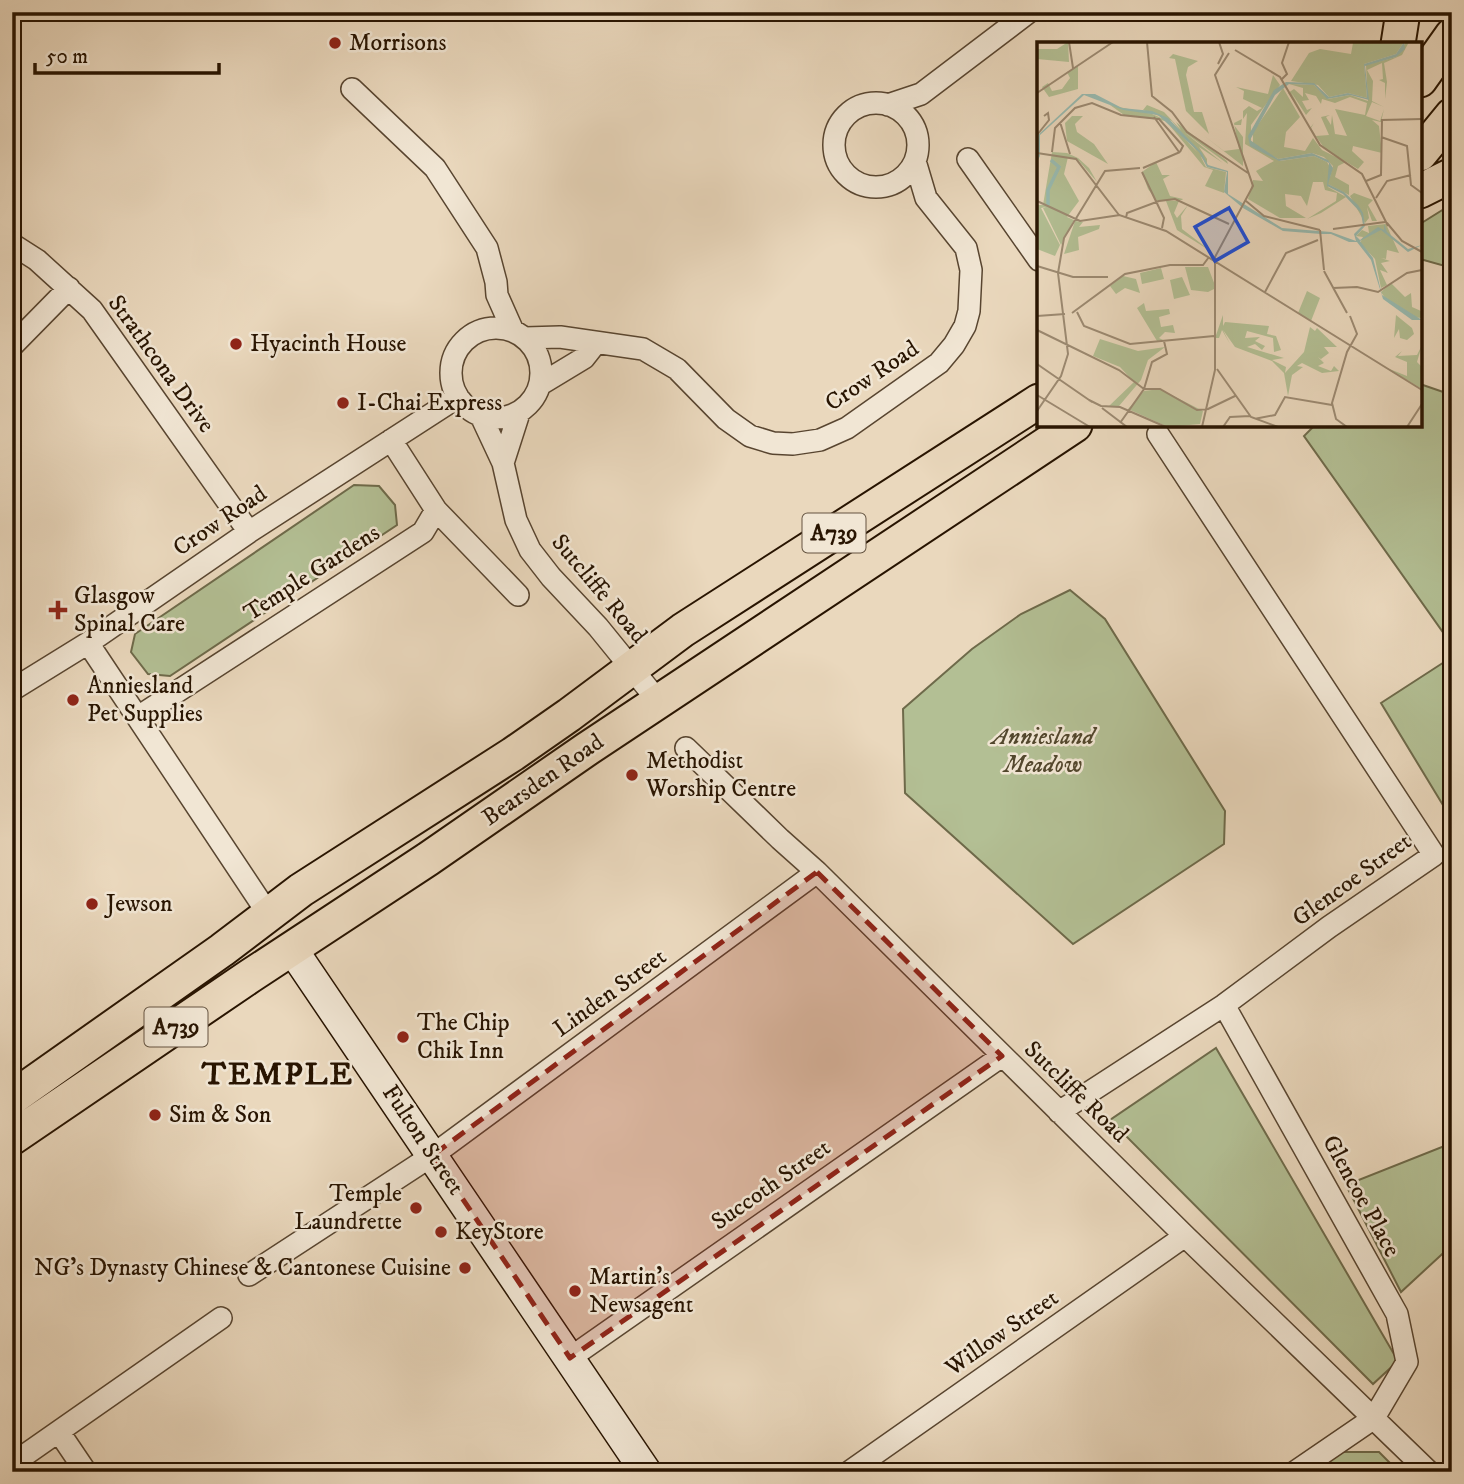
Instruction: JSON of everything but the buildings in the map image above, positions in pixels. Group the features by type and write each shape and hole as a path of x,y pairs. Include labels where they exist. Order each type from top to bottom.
{"main road":[{"path":"1398,42 1403,12"},
{"path":"1422,76 1452,35"},
{"path":"1422,152 1452,115"},
{"path":"1422,190 1452,175"},
{"name":"Bearsden Road","path":"12,1098 301,890 513,754 683,630 1037,402"},
{"name":"Bearsden Road","path":"12,1138 1072,427"},
{"path":"269,915 292,949"}],"street":[{"path":"887,105 921,94 1029,12"},
{"path":"352,89 435,168 487,248 497,295 519,335 540,359 541,384"},
{"path":"916,133 910,121 900,111 887,105 874,104 853,111 838,128 834,149 845,174 856,182 868,187 896,183 908,173 915,161 921,94"},
{"path":"968,159 1037,257"},
{"name":"Crow Road","path":"519,335 560,337 643,349 677,369 726,419 750,436 773,443 793,444 820,440 847,428 939,363 965,326 972,291 971,270 965,248 926,198 915,161"},
{"path":"882,187 895,193 926,198"},
{"name":"Strathcona Drive","path":"12,244 37,260 93,310 249,532"},
{"path":"12,346 69,288"},
{"path":"485,329 497,295"},
{"path":"519,335 499,328 485,329 472,334 461,344 450,370 457,397 464,406 481,416 494,419 519,413 529,405 541,384 584,358 595,344"},
{"name":"Crow Road","path":"12,690 88,643 249,532 457,397"},
{"path":"503,463 519,413"},
{"name":"Sutcliffe Road","path":"481,416 503,463 516,520 530,550 659,702"},
{"name":"Glencoe Street","path":"1059,1112 1224,1005 1434,855 1158,434"},
{"path":"391,440 436,510 517,595"},
{"name":"Temple Gardens","path":"138,717 423,533 436,510"},
{"path":"88,643 269,915"},
{"name":"Sutcliffe Road","path":"686,748 817,872 1185,1236 1429,1472"},
{"name":"Linden Street","path":"249,1275 433,1155 817,872"},
{"name":"Fulton Street","path":"292,949 646,1472"},
{"name":"Glencoe Place","path":"1224,1005 1397,1314 1407,1362 1374,1418"},
{"name":"Succoth Street","path":"570,1358 1002,1056"},
{"name":"Willow Street","path":"849,1472 1185,1236"},
{"path":"15,1457 59,1432 221,1318"},
{"path":"1295,1472 1374,1418"},
{"path":"59,1432 86,1472"}],"highlighted area":[{"path":"817,872 1002,1056 570,1358 433,1155"}],"green space":[{"path":"1452,204 1452,268 1422,260 1422,223"},
{"path":"1422,385 1452,395 1452,645 1304,436 1313,427 1422,427"},
{"path":"354,485 379,486 395,505 397,525 170,676 148,674 131,652 135,634"},
{"name":"Anniesland Meadow","path":"1070,590 1105,619 1225,811 1224,844 1073,944 905,793 903,709 972,649 1021,614"},
{"path":"1452,657 1452,820 1381,703"},
{"path":"1216,1048 1398,1361 1373,1384 1110,1120"},
{"path":"1452,1143 1452,1245 1401,1292 1346,1185"},
{"path":"1339,1452 1379,1452 1399,1472 1310,1472"}],"place":[{"name":"Morrisons","path":"335,43"},
{"name":"Hyacinth House","path":"236,344"},
{"name":"I-Chai Express","path":"343,403"},
{"name":"Glasgow Spinal Care","path":"58,610"},
{"name":"Anniesland Pet Supplies","path":"73,700"},
{"name":"Methodist Worship Centre","path":"632,775"},
{"name":"Jewson","path":"92,904"},
{"name":"The Chip Chik Inn","path":"403,1037"},
{"name":"Sim & Son","path":"155,1115"},
{"name":"Temple Laundrette","path":"416,1208"},
{"name":"KeyStore","path":"441,1232"},
{"name":"NG's Dynasty Chinese & Cantonese Cuisine","path":"465,1268"},
{"name":"Martin's Newsagent","path":"575,1291"}],"district":[{"name":"TEMPLE","path":"278,1075"}]}
